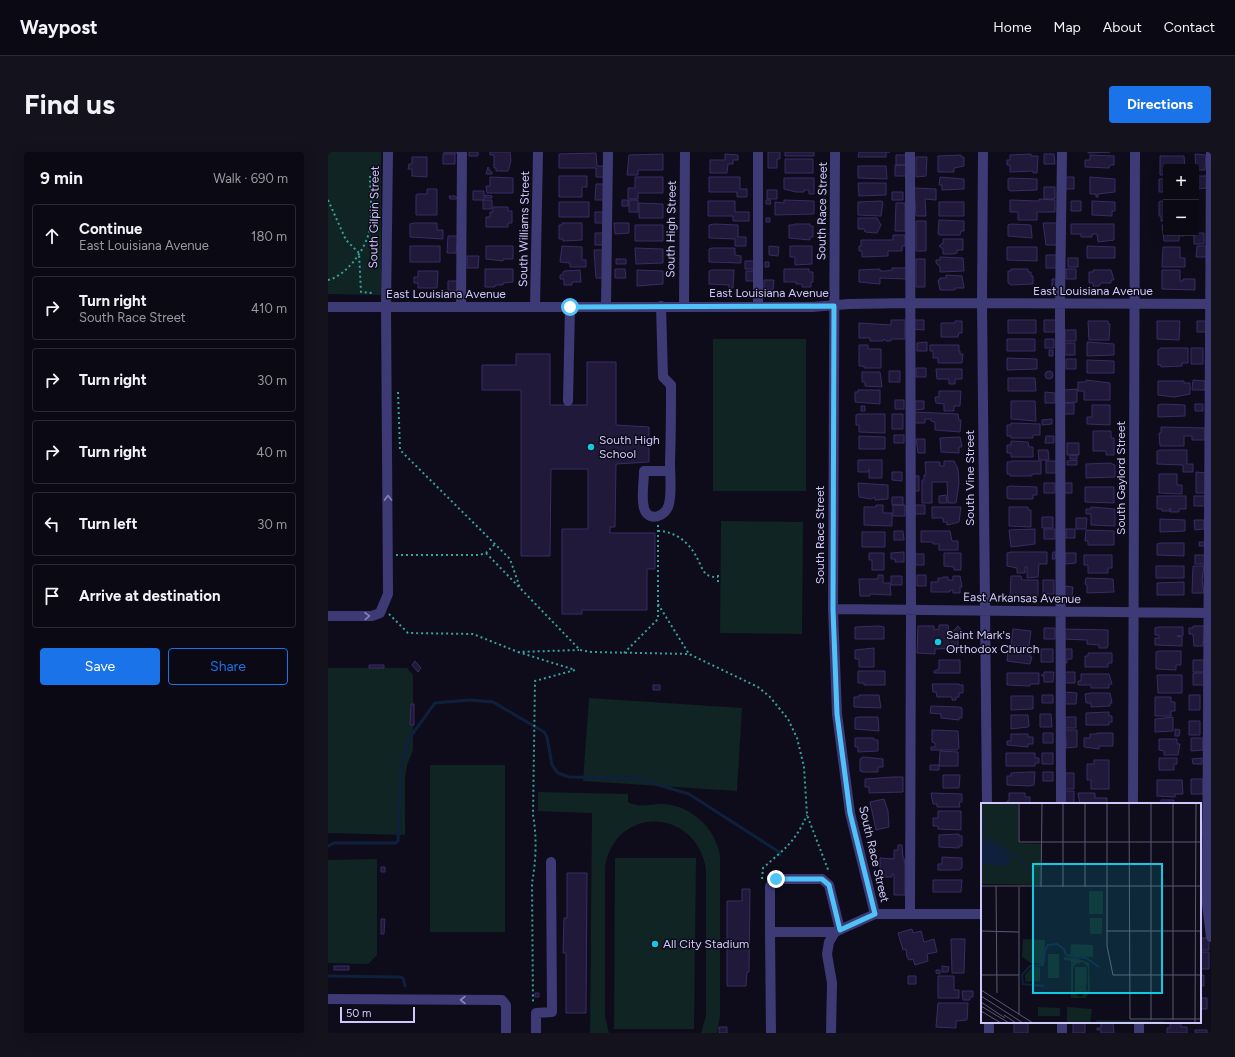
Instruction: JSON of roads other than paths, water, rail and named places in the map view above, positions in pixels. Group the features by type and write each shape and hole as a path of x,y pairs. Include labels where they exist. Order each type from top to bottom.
{"street":[{"name":"South Gilpin Street","path":"328,616 372,616 380,613 388,594 386,307 388,152"},
{"path":"461,307 462,152"},
{"name":"South Williams Street","path":"535,307 538,152"},
{"path":"606,307 608,152"},
{"name":"South High Street","path":"684,306 685,152"},
{"path":"758,152 758,307"},
{"name":"South Race Street","path":"835,152 833,609 837,714 850,813 875,914"},
{"path":"910,152 910,914"},
{"name":"South Vine Street","path":"983,152 982,304 987,803"},
{"path":"1061,803 1060,304 1062,152"},
{"name":"South Gaylord Street","path":"1133,803 1135,152"},
{"path":"1211,152 1210,613 1207,904 1207,916 1211,937"},
{"name":"East Louisiana Avenue","path":"328,306 758,307 910,304 1210,304"},
{"path":"661,306 663,378 671,385 670,471 669,505 664,515 651,516 646,513 643,507 644,471 670,471"},
{"path":"568,401 570,307"},
{"name":"East Arkansas Avenue","path":"833,609 1210,613"},
{"path":"536,1033 536,1013 552,1012 551,862"},
{"path":"770,1033 770,886 776,879 822,879 829,885 838,931"},
{"path":"770,932 838,931 875,914 981,914"},
{"path":"831,1033 832,983 827,954 829,942 838,931"},
{"path":"328,999 502,1000 506,1004 506,1033"}],"waterway":[{"path":"328,846 334,843 396,843 398,841 401,771 408,740 435,703 470,700 493,702 544,732 547,737 552,765 558,773 569,777 635,778 689,794 779,852 780,855"},
{"path":"328,976 400,977 403,978 405,986"}],"place":[{"name":"South High School","path":"591,447"},
{"name":"Saint Mark's Orthodox Church","path":"938,642"},
{"name":"All City Stadium","path":"655,944"}]}
